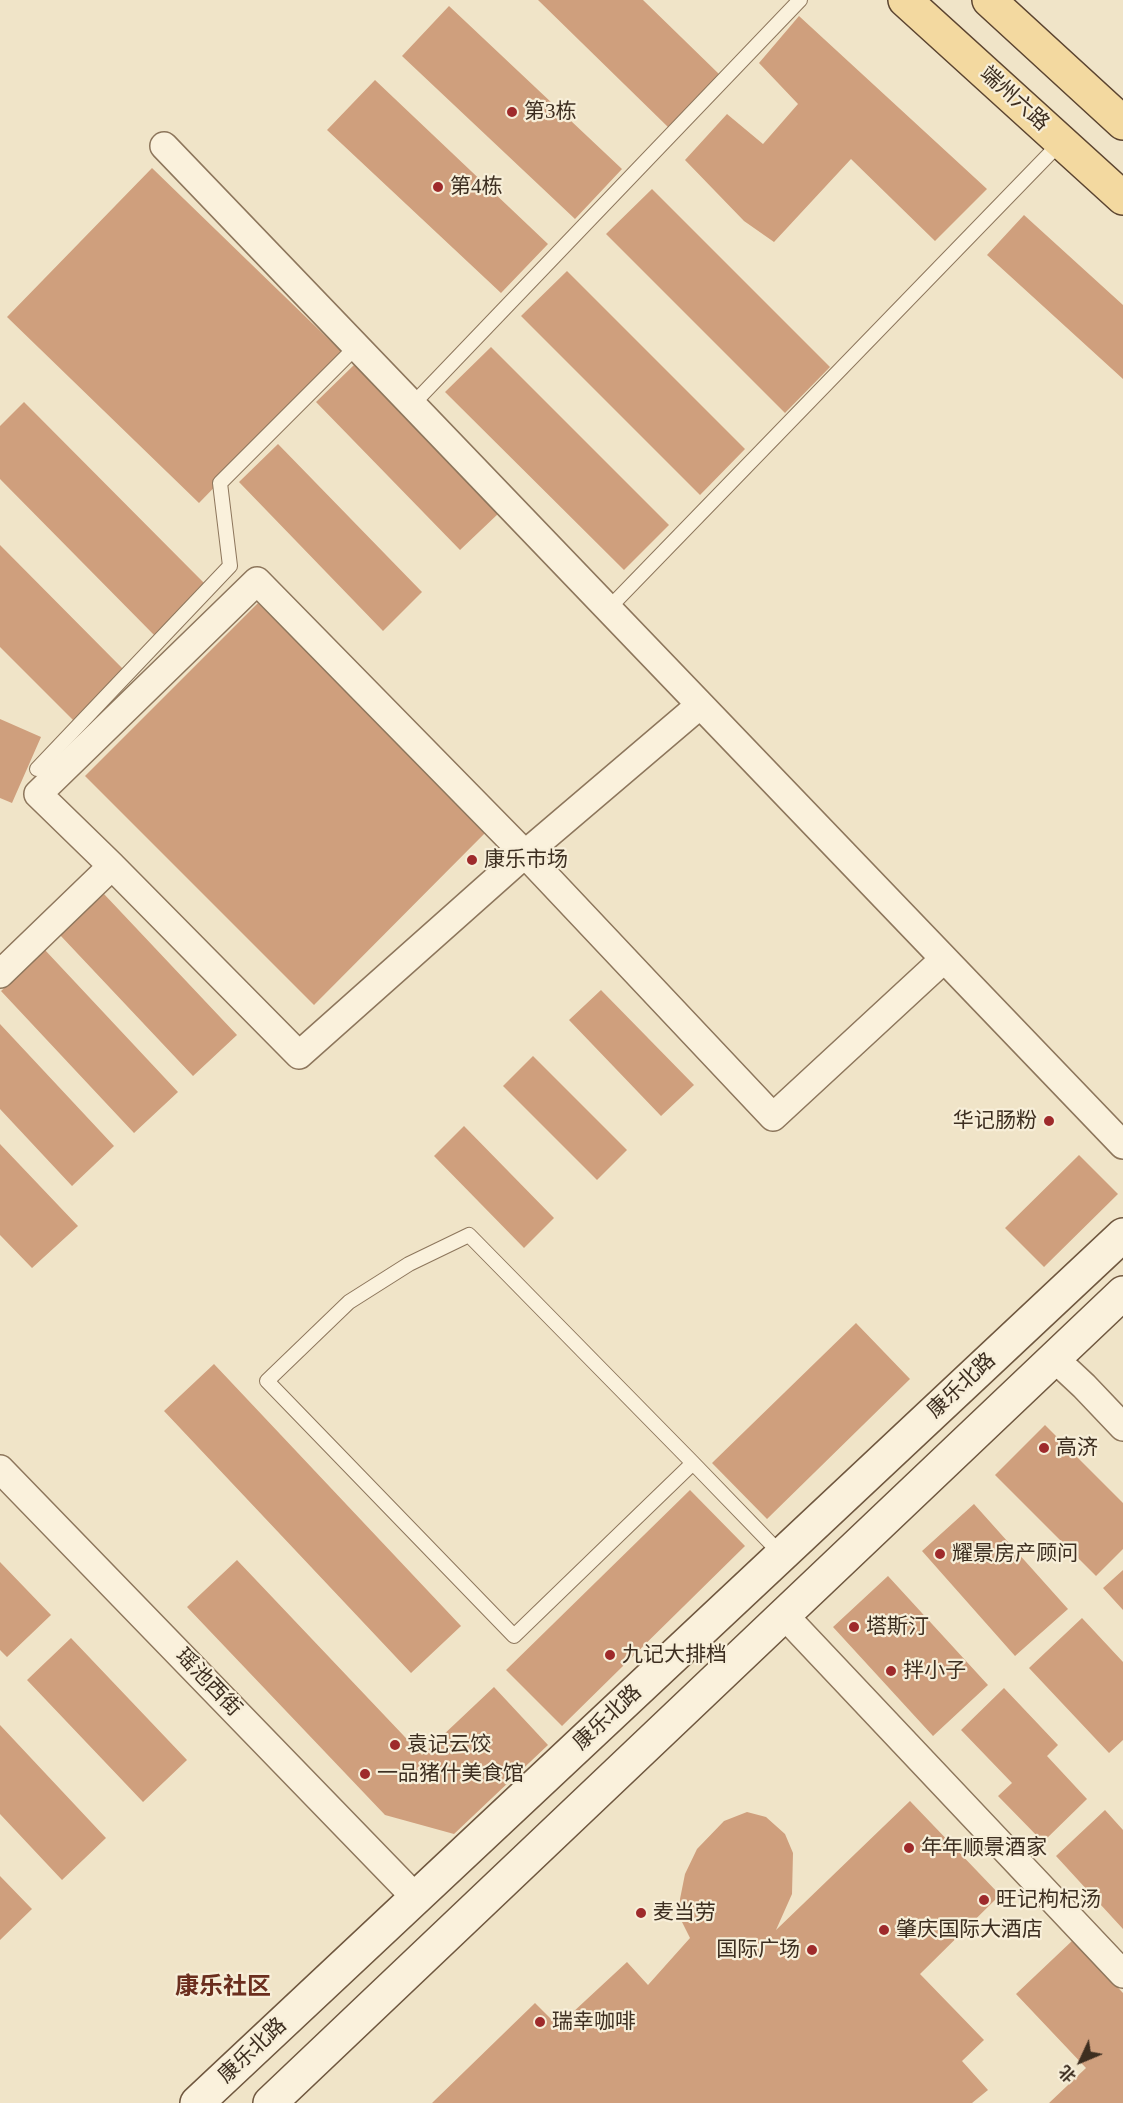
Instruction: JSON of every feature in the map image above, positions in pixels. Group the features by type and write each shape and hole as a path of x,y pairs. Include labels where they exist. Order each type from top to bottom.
{"main road":[{"name":"端州六路","path":"905,0 1123,198"},
{"path":"989,0 1123,123"},
{"name":"康乐北路","path":"197,2103 1123,1235"},
{"name":"康乐北路","path":"270,2103 1123,1293"}],"street":[{"path":"164,146 1123,1146"},
{"path":"700,705 525,854 299,1055 38,794 257,581 525,854 773,1117 944,959"},
{"path":"0,974 112,866"},
{"path":"1054,1358 1123,1427"},
{"name":"瑶池西街","path":"0,1469 416,1898"},
{"path":"784,1615 1123,1974"}],"lane":[{"path":"412,405 800,0"},
{"path":"608,609 1061,142"},
{"path":"37,769 230,566 220,483 356,347"},
{"path":"693,1463 514,1636 267,1381 350,1302 409,1264 469,1234 693,1463 782,1555"}],"building":[{"path":"538,0 643,0 720,75 668,127"},
{"name":"第3栋","path":"449,6 622,169 575,219 402,56"},
{"path":"799,16 987,189 935,241 851,159 774,242 744,221 685,160 727,114 763,144 798,104 759,63"},
{"name":"第4栋","path":"375,80 548,244 501,293 327,130"},
{"path":"152,168 344,354 199,503 7,317"},
{"path":"652,189 830,367 785,413 606,234"},
{"path":"1024,215 1123,305 1123,379 987,255"},
{"path":"567,271 745,449 700,495 521,316"},
{"path":"491,347 669,525 624,570 445,392"},
{"path":"355,364 499,513 460,550 316,402"},
{"path":"24,402 207,586 156,637 0,479 0,426"},
{"path":"278,444 422,592 383,631 239,482"},
{"path":"0,545 126,672 75,722 0,647"},
{"path":"258,603 488,830 314,1005 85,776"},
{"path":"0,719 41,737 12,803 0,798"},
{"path":"104,894 237,1035 193,1076 60,935"},
{"path":"45,950 178,1092 134,1133 1,991"},
{"path":"601,990 694,1085 661,1116 569,1020"},
{"path":"0,1024 114,1146 72,1186 0,1109"},
{"path":"533,1056 627,1150 597,1180 503,1086"},
{"path":"464,1126 554,1218 524,1248 434,1156"},
{"path":"0,1144 78,1226 32,1268 0,1235"},
{"path":"1079,1155 1118,1194 1044,1267 1005,1228"},
{"path":"856,1323 910,1379 767,1519 712,1463"},
{"path":"214,1364 461,1626 411,1673 164,1411"},
{"path":"1045,1425 1123,1503 1123,1549 1096,1576 995,1475"},
{"path":"690,1490 745,1546 562,1726 506,1670"},
{"path":"974,1504 1068,1609 1015,1656 922,1551"},
{"path":"237,1560 422,1755 494,1687 548,1745 454,1834 385,1815 187,1607"},
{"path":"0,1562 51,1615 7,1657 0,1650"},
{"path":"1123,1570 1123,1610 1103,1588"},
{"path":"888,1576 988,1685 933,1736 833,1627"},
{"path":"1082,1618 1123,1662 1123,1740 1109,1753 1029,1668"},
{"path":"71,1638 187,1760 143,1802 27,1680"},
{"path":"1004,1688 1058,1745 1047,1756 1087,1799 1043,1842 998,1796 1012,1783 961,1730"},
{"path":"0,1725 106,1838 62,1880 0,1814"},
{"name":"国际广场","path":"910,1801 1000,1895 920,1974 984,2040 962,2061 988,2090 972,2103 432,2103 535,2003 558,2026 627,1962 648,1985 690,1938 682,1922 680,1899 685,1874 697,1849 724,1821 747,1812 766,1817 785,1834 793,1853 792,1894 776,1930"},
{"path":"1105,1810 1123,1830 1123,1929 1056,1856"},
{"path":"0,1876 32,1909 0,1940"},
{"path":"1073,1940 1123,1993 1123,2103 1049,2103 1086,2068 1016,1994"}],"place":[{"name":"第3栋","path":"512,112"},
{"name":"第4栋","path":"438,187"},
{"name":"康乐市场","path":"472,860"},
{"name":"华记肠粉","path":"1049,1121"},
{"name":"高济","path":"1044,1448"},
{"name":"耀景房产顾问","path":"940,1554"},
{"name":"塔斯汀","path":"854,1627"},
{"name":"九记大排档","path":"610,1655"},
{"name":"拌小子","path":"891,1671"},
{"name":"袁记云饺","path":"395,1745"},
{"name":"一品猪什美食馆","path":"365,1774"},
{"name":"年年顺景酒家","path":"909,1848"},
{"name":"旺记枸杞汤","path":"984,1900"},
{"name":"麦当劳","path":"641,1913"},
{"name":"肇庆国际大酒店","path":"884,1930"},
{"name":"国际广场","path":"812,1950"},
{"name":"瑞幸咖啡","path":"540,2022"}],"district":[{"name":"康乐社区","path":"223,1988"}]}
